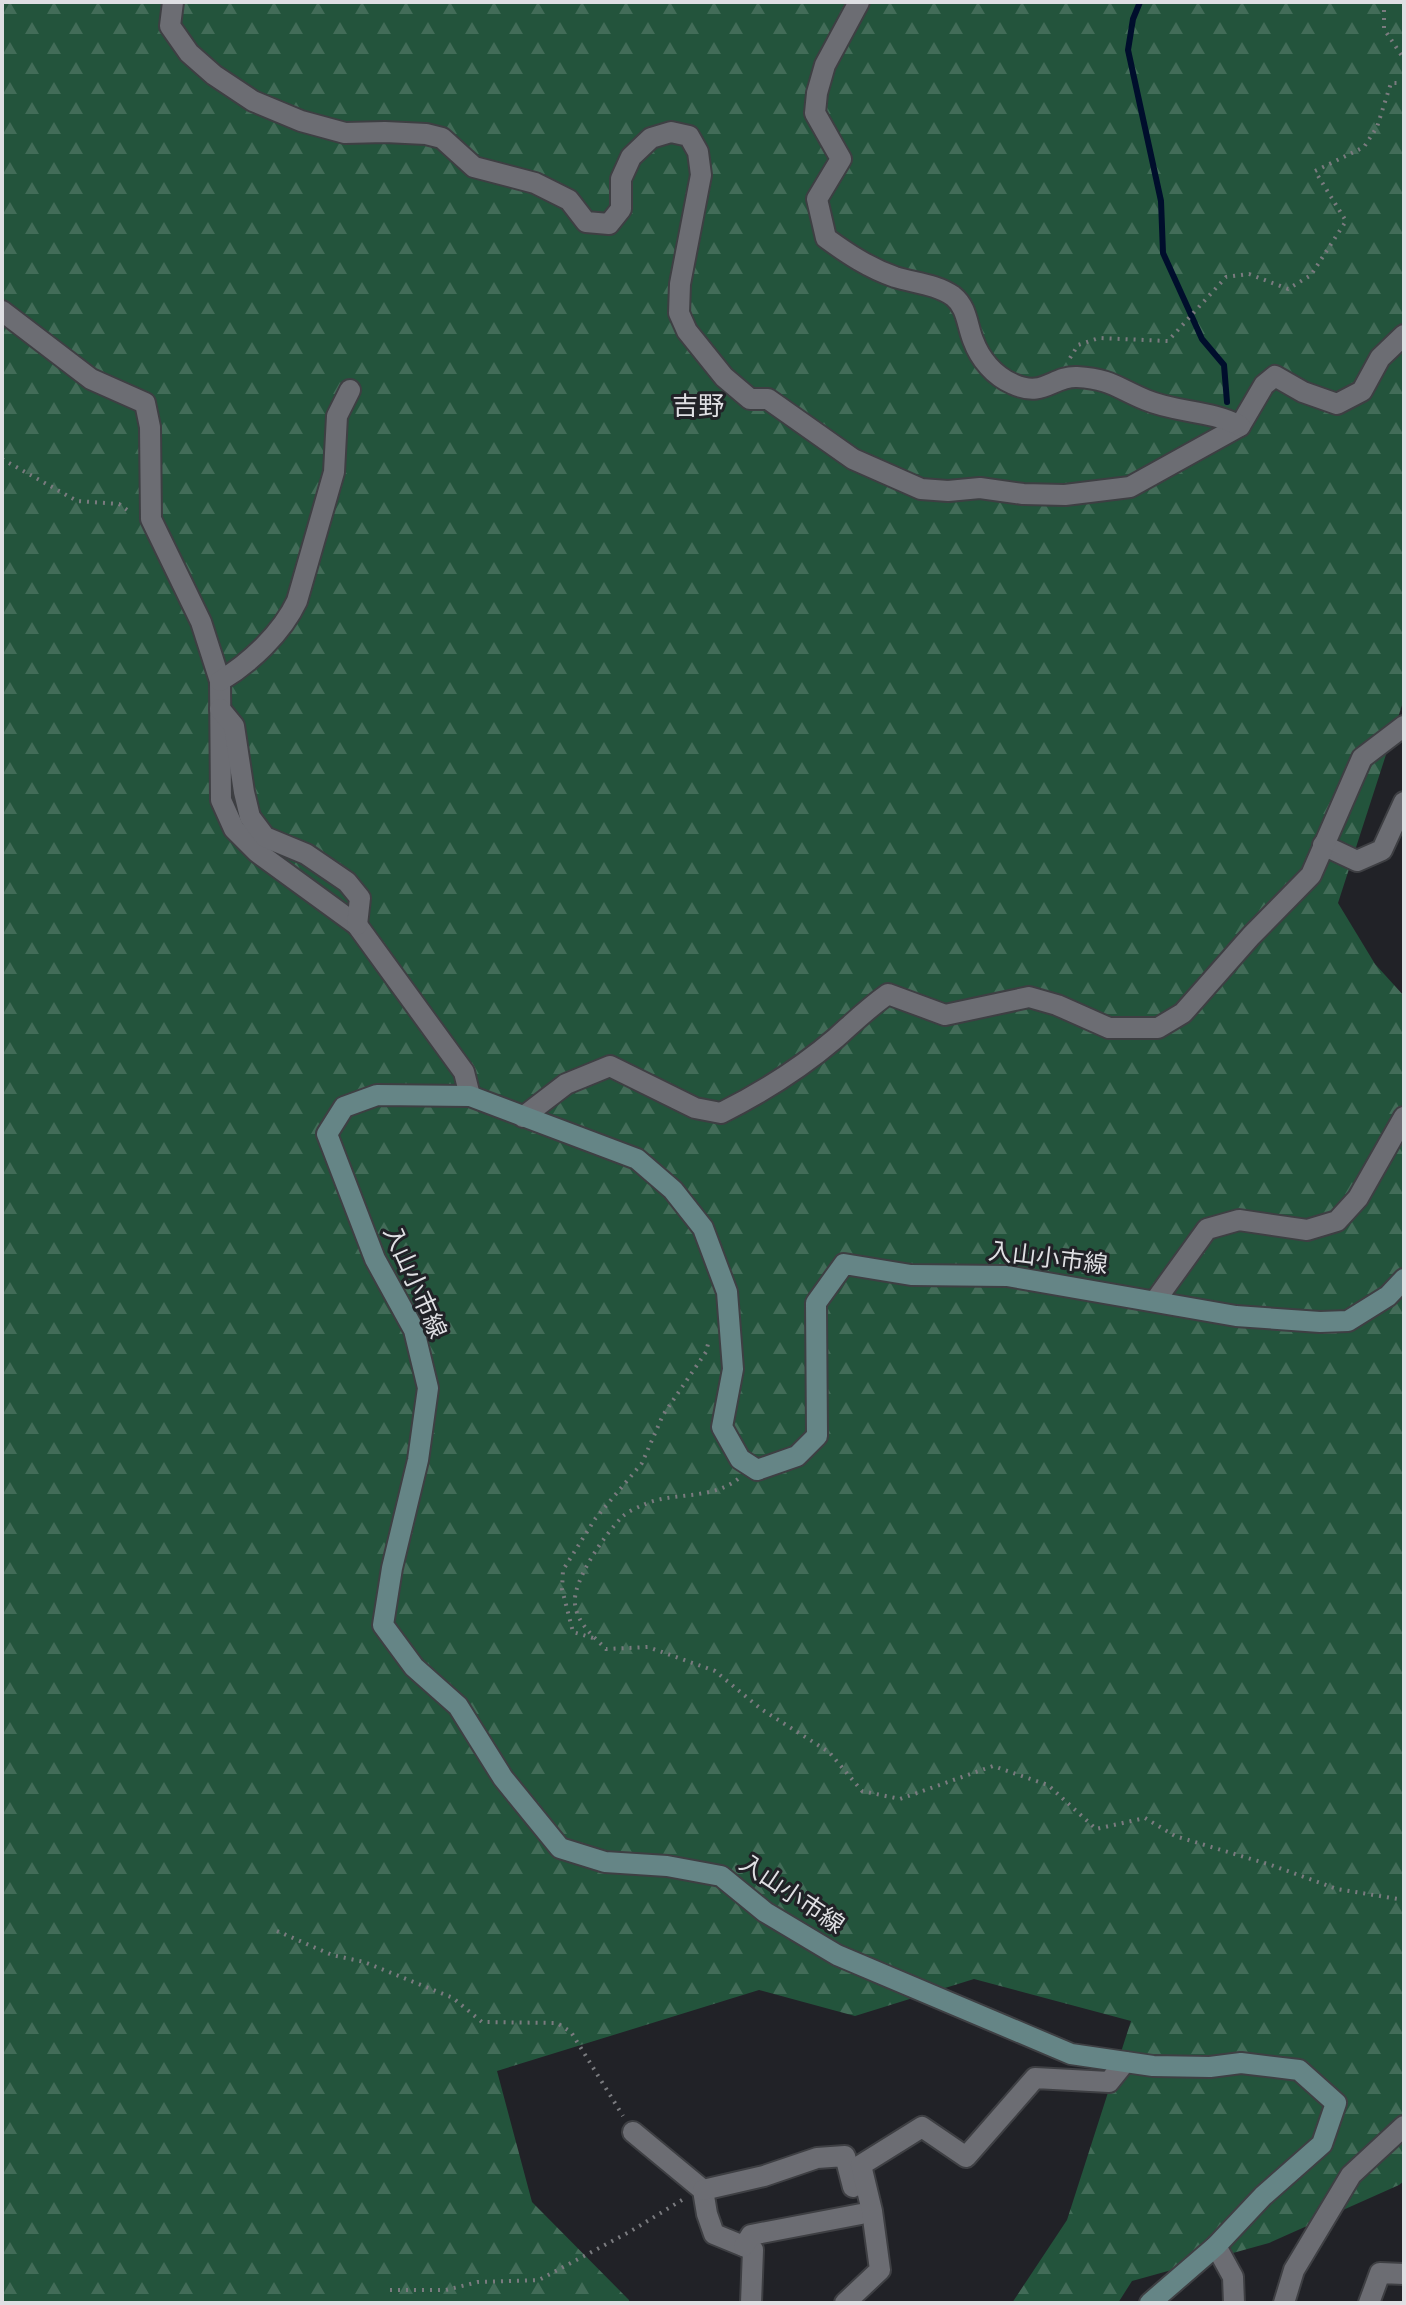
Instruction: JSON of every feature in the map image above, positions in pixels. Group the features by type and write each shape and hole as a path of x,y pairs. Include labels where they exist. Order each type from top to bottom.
{"main road":[{"name":"入山小市線","path":"1150,2303 1216,2246 1263,2196 1322,2144 1336,2103 1299,2070 1241,2063 1210,2067 1153,2066 1071,2054 837,1955 765,1912 721,1876 667,1866 605,1862 560,1848 503,1778 458,1706 414,1667 383,1625 392,1568 418,1460 428,1388 414,1330 375,1259 327,1134 344,1107 377,1095 470,1096 637,1159 673,1190 703,1228 727,1292 733,1369 722,1427 740,1459 757,1470 797,1456 817,1436 816,1303 844,1264 911,1275 1007,1276 1236,1316 1320,1322 1348,1321 1388,1296 1404,1279"}],"street":[{"path":"173,2 170,26 189,53 214,75 253,101 301,121 345,133 426,134 442,138 474,167 535,183 569,200 586,222 609,224 621,209 621,179 631,157 651,138 671,132 689,136 698,152 701,175 680,284 679,313 687,331 724,377 750,399 768,399 853,459 921,489 948,491 980,488 1023,494 1065,495 1130,487 1240,426 1264,385 1275,376 1303,392 1337,404 1362,391 1380,358 1404,335"},
{"path":"859,2 825,65 817,93 815,113 841,159 817,199 826,238 864,265 894,277 938,288 955,297 963,307 973,342 991,371 1014,385 1037,390 1073,377 1106,380 1146,400 1221,416 1240,426"},
{"path":"6,321 91,379 145,403 150,427 151,519 201,622 220,681 221,800 234,829 257,852 357,925 464,1072 470,1096"},
{"path":"220,681 240,669 289,618 297,601 334,472 337,416 350,390"},
{"path":"220,709 234,726 250,817 265,837 306,854 347,882 360,898 357,925"},
{"path":"523,1117 566,1084 610,1066 695,1108 721,1113 774,1083 835,1039 863,1011 888,994 945,1015 1029,997 1057,1005 1109,1028 1158,1028 1183,1013 1251,936 1311,875 1362,758 1404,726"},
{"path":"1323,845 1357,861 1382,850 1404,802"},
{"path":"1155,1301 1207,1229 1239,1220 1307,1230 1337,1221 1358,1198 1404,1117"},
{"path":"866,2213 861,2165 922,2127 966,2157 1035,2078 1109,2082 1125,2062"},
{"path":"1284,2303 1294,2270 1351,2175 1404,2126"},
{"path":"633,2132 703,2190 714,2234 753,2250 751,2303"},
{"path":"703,2190 764,2176 817,2158 845,2156 866,2213 880,2270 845,2303"},
{"path":"744,2246 751,2235 866,2213"},
{"path":"1216,2246 1233,2277 1234,2303"},
{"path":"1369,2303 1380,2273 1404,2274"}],"path":[{"path":"1384,2 1384,29 1404,59"},
{"path":"1073,377 1069,361 1078,345 1099,338 1168,341 1226,277 1249,274 1288,289 1311,275 1346,221 1315,171 1364,147 1377,127 1391,83 1404,83"},
{"path":"2,459 77,501 119,504 131,513"},
{"path":"595,1638 573,1632 562,1589 563,1570 595,1519 642,1463 663,1415 706,1352 709,1338"},
{"path":"740,1459 742,1476 731,1485 696,1496 646,1503 623,1515 595,1553 579,1582 575,1603 584,1627 606,1649 648,1647 715,1671 761,1709 829,1752 862,1791 900,1799 993,1766 1048,1785 1096,1829 1145,1818 1175,1836 1337,1889 1404,1900"},
{"path":"277,1931 332,1955 364,1962 453,1998 482,2022 557,2023 571,2032 633,2132"},
{"path":"390,2290 446,2290 478,2282 539,2280 703,2190"}],"green space":[{"path":"2,2 1404,2 1404,699 1338,903 1375,964 1404,996 1404,2181 1399,2185 1269,2243 1132,2281 1118,2303 1012,2303 1067,2220 1131,2021 974,1979 855,2016 759,1990 497,2071 532,2202 629,2303 2,2303"}],"waterway":[{"path":"1140,2 1133,19 1128,50 1161,201 1163,253 1202,339 1224,365 1227,402"}],"district":[{"name":"吉野","path":"698,406"}]}
